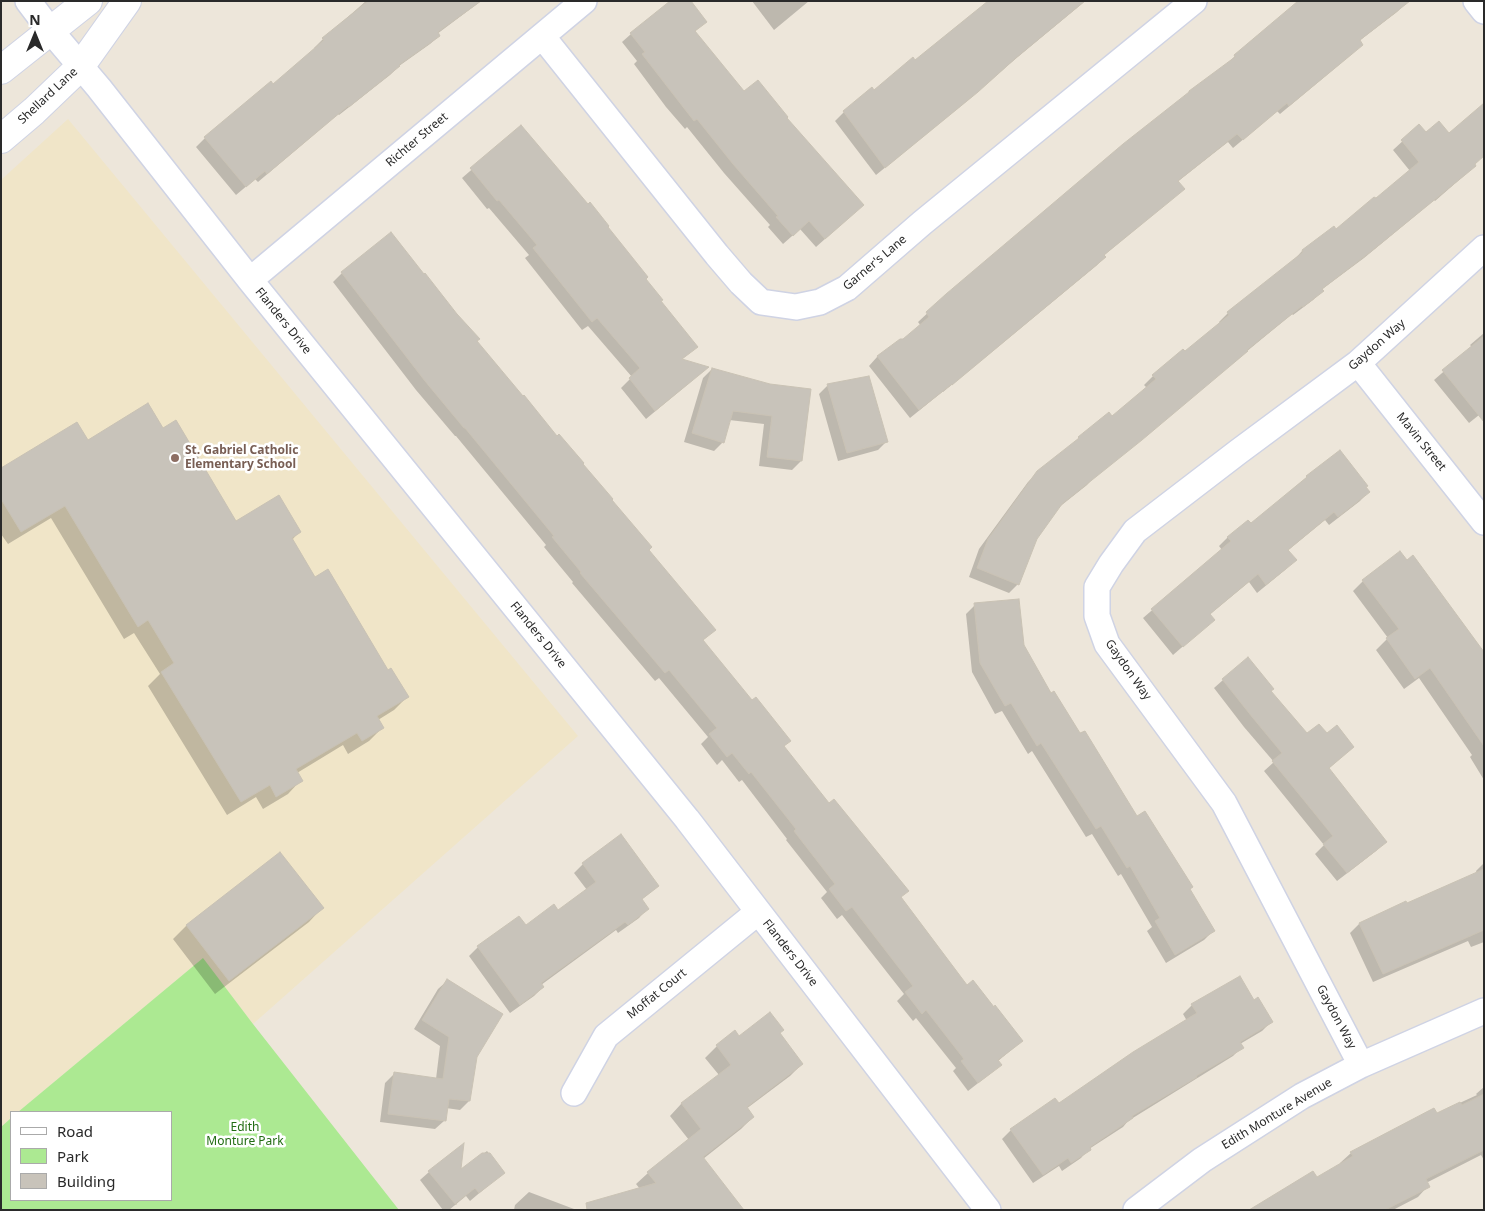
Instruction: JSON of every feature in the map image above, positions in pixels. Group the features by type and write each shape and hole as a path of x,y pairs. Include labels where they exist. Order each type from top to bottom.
{"main road":[{"path":"1,70 88,1"},
{"name":"Shellard Lane","path":"1,139 34,111 80,67 127,1"}],"street":[{"name":"Flanders Drive","path":"28,1 250,280 687,818 988,1210"},
{"name":"Richter Street","path":"250,280 584,1"},
{"name":"Garner's Lane","path":"542,36 741,284 762,302 796,307 820,302 847,288 930,216 1194,1"},
{"path":"1476,1 1484,11"},
{"name":"Gaydon Way","path":"1361,1064 1224,803 1108,644 1097,616 1097,588 1111,564 1135,531 1358,363 1484,248"},
{"name":"Mavin Street","path":"1358,363 1484,522"},
{"name":"Moffat Court","path":"574,1093 606,1036 758,912"},
{"name":"Edith Monture Avenue","path":"1136,1210 1202,1160 1293,1101 1361,1064 1484,1011"}],"shaded area":[{"name":"St. Gabriel Catholic Elementary School","path":"68,119 578,736 253,1024 202,959 19,1111 10,1111 10,1119 1,1127 1,180"}],"green space":[{"name":"Edith Monture Park","path":"203,958 399,1210 1,1210 1,1127 10,1119 10,1201 172,1201 172,1111 19,1111"}],"building":[{"path":"368,1 481,1 438,32 440,36 399,65 267,174 265,171 246,187 204,137 271,81 273,84 324,40 322,38"},
{"path":"670,1 691,1 707,22 695,31 744,91 758,80 787,118 864,205 825,239 809,221 793,236 697,119 694,121 642,54 645,52 630,33"},
{"path":"988,1 1085,1 885,168 843,111 872,87 874,90 913,57 915,60"},
{"path":"1298,1 1410,1 1360,40 1363,45 1289,106 1287,103 1243,140 1237,134 1178,181 1185,189 1104,255 1106,257 952,385 919,410 877,356 900,339 903,339 929,317 926,312 946,294 1123,144 1235,57 1234,55"},
{"path":"1484,103 1484,156 1475,164 1476,166 1322,289 1324,291 1247,350 1142,440 1062,504 1037,539 1019,585 977,568 988,539 1037,471 1109,412 1112,416 1156,379 1152,375 1229,315 1227,312 1303,252 1302,250 1334,226 1336,229 1419,162 1401,140 1419,124 1426,132 1439,121 1449,133"},
{"path":"521,125 588,204 590,202 648,277 646,279 663,300 661,301 698,347 682,359 709,367 655,411 629,378 640,368 597,318 592,322 533,248 537,245 470,168"},
{"path":"391,232 457,314 480,339 477,341 557,436 559,434 584,463 612,500 652,547 649,550 716,630 703,640 752,700 756,697 791,741 784,746 829,803 834,799 909,891 901,897 967,985 973,980 1023,1041 998,1060 1002,1065 978,1083 961,1061 964,1059 926,1010 922,1014 905,992 913,986 852,907 846,911 829,889 835,884 794,831 796,829 751,772 749,774 732,753 727,757 709,734 717,728 669,670 665,673 580,573 552,537 554,536 425,381 341,272"},
{"path":"1484,336 1484,422 1442,370"},
{"path":"712,368 770,384 811,389 802,461 767,457 772,416 733,411 724,443 692,433"},
{"path":"869,376 888,442 847,453 827,384"},
{"path":"148,403 163,428 176,420 236,521 279,495 301,532 292,538 315,577 328,569 388,670 391,668 409,697 377,716 384,728 362,741 357,733 296,769 303,781 276,797 270,785 241,802 161,672 174,663 148,620 138,627 65,506 21,532 1,499 1,468 77,422 88,440"},
{"path":"1340,450 1368,486 1366,487 1370,492 1338,517 1334,512 1288,550 1297,560 1266,585 1258,574 1210,614 1215,620 1183,647 1151,609 1231,541 1227,537 1248,520 1251,523"},
{"path":"1400,551 1407,560 1413,555 1484,652 1484,746 1430,668 1415,679 1386,638 1399,629 1362,580"},
{"path":"1019,599 1024,645 1051,693 1054,691 1080,733 1085,731 1137,816 1145,811 1193,887 1190,889 1215,931 1175,955 1155,921 1160,918 1130,866 1127,868 1101,826 1096,829 1041,743 1037,746 1011,703 1005,706 980,663 974,603"},
{"path":"1248,657 1274,689 1271,691 1307,733 1319,724 1327,733 1337,725 1354,747 1329,768 1387,842 1347,873 1323,844 1333,836 1272,761 1282,753 1222,679"},
{"path":"621,834 659,886 642,899 649,909 628,925 625,922 541,983 544,987 520,1005 477,946 519,916 526,925 554,904 558,910 596,882 582,863"},
{"path":"280,852 324,908 229,981 186,925"},
{"path":"1484,869 1484,930 1383,974 1359,923 1406,901 1407,903"},
{"path":"1240,976 1254,1000 1258,997 1273,1022 1240,1042 1244,1048 1132,1116 1133,1118 1090,1147 1091,1150 1071,1163 1068,1158 1043,1175 1010,1129 1055,1098 1059,1103 1133,1052 1197,1013 1191,1004"},
{"path":"447,979 503,1014 477,1057 470,1101 449,1099 446,1121 388,1114 394,1072 443,1079 449,1037 422,1020"},
{"path":"770,1012 784,1030 780,1033 803,1064 747,1107 754,1117 703,1157 744,1210 587,1210 586,1203 656,1183 647,1172 701,1129 681,1103 731,1065 716,1045 735,1030 739,1036"},
{"path":"1484,1094 1484,1150 1426,1179 1430,1187 1385,1210 1249,1210 1313,1171 1317,1177 1353,1156 1350,1152 1434,1108 1437,1113 1460,1102 1462,1105"},
{"path":"464,1143 461,1169 482,1153 490,1153 505,1173 479,1193 475,1188 456,1205 428,1171"}],"place":[{"name":"St. Gabriel Catholic Elementary School","path":"175,458"}]}
